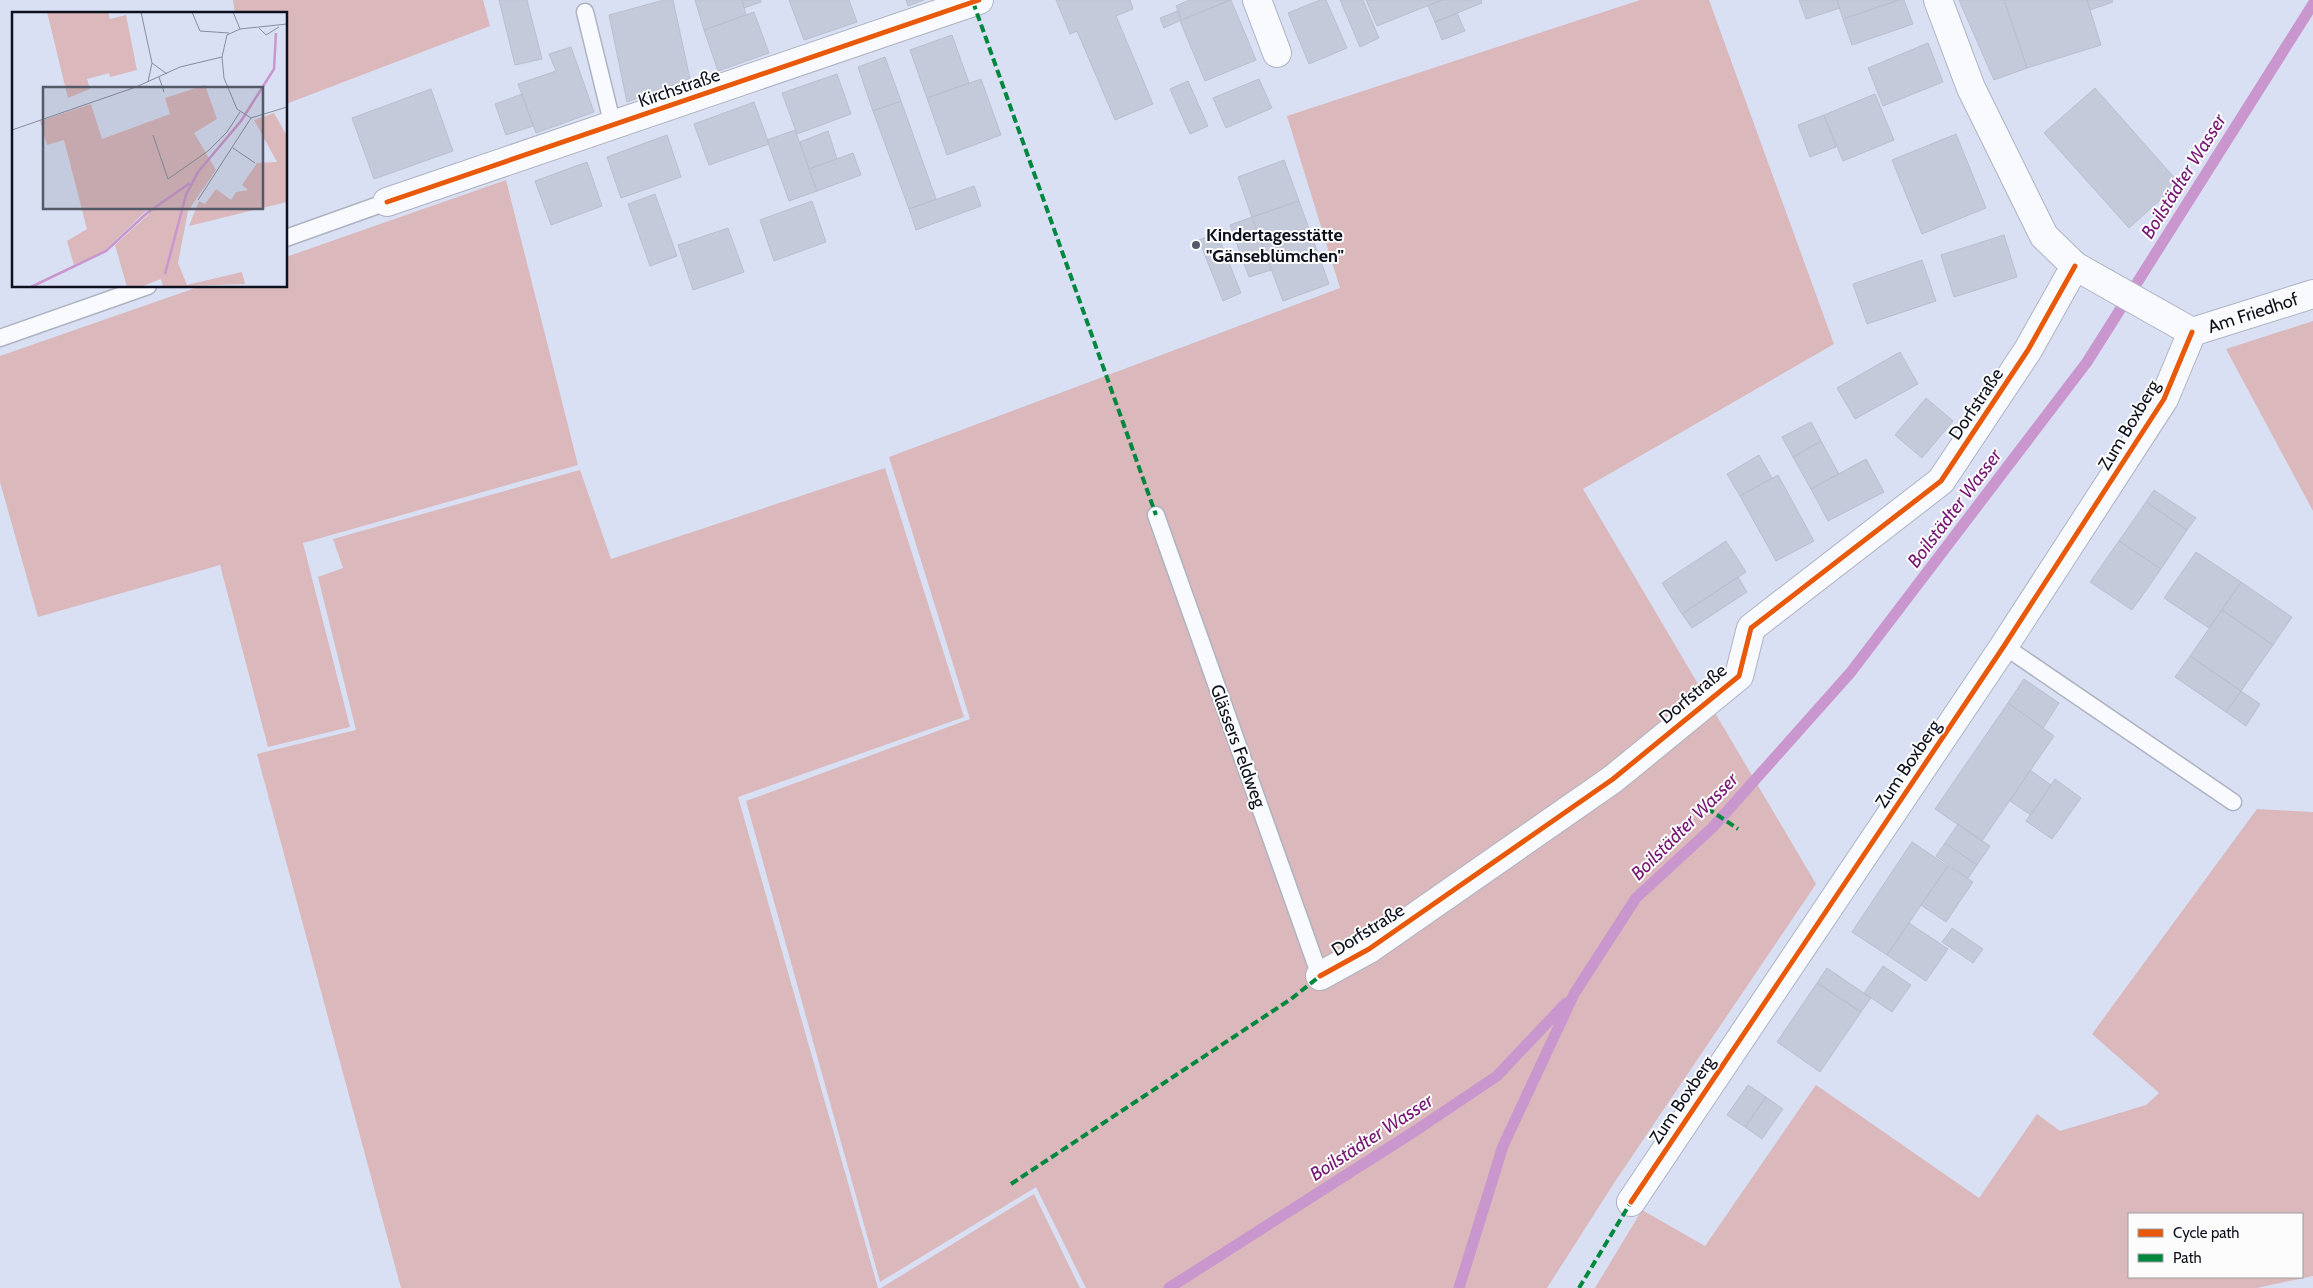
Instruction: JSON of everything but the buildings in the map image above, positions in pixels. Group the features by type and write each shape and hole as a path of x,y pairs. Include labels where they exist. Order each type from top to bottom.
{"street":[{"name":"Kirchstraße","path":"387,202 979,0"},
{"path":"1256,0 1276,53"},
{"path":"1938,0 1971,88 2044,236 2075,266 2192,332"},
{"name":"Dorfstraße","path":"1320,976 1369,949 1613,780 1739,676 1751,628 1941,481 2028,350 2075,266"},
{"name":"Am Friedhof","path":"2192,332 2313,294"},
{"name":"Zum Boxberg","path":"1631,1202 2004,646 2164,399 2192,332"}],"lane":[{"path":"584,12 613,126"},
{"path":"288,237 387,202"},
{"path":"0,338 142,288"},
{"name":"Glässers Feldweg","path":"1156,516 1320,976"},
{"path":"2004,646 2233,802"}],"shaded area":[{"path":"233,0 483,0 490,26 288,103 288,12 235,12"},
{"path":"1640,0 1709,0 1834,344 1583,489 1816,884 1616,1180 1547,1288 1086,1288 1036,1187 880,1282 746,801 970,719 889,457 1340,288 1287,116"},
{"path":"506,180 578,465 303,543 350,727 268,747 220,565 38,617 0,482 0,356 195,288 288,288 288,256"},
{"path":"2313,321 2313,511 2226,349"},
{"path":"885,468 964,717 738,797 878,1288 401,1288 257,754 356,730 318,577 343,568 333,539 580,470 611,559"},
{"path":"2257,809 2313,812 2313,1276 2257,1288 1595,1288 1642,1210 1705,1246 1816,1085 1979,1198 2037,1114 2060,1131 2146,1105 2159,1093 2092,1034"},
{"path":"1034,1194 1080,1288 881,1288"}],"waterway":[{"name":"Boilstädter Wasser","path":"1459,1288 1503,1146 1574,994 1636,898 1713,827 1851,672 2087,362 2313,4"},
{"name":"Boilstädter Wasser","path":"1169,1288 1415,1131 1497,1076 1566,1003"}],"marked path":[{"path":"973,2 1156,515"},
{"path":"1707,808 1738,829"},
{"path":"1011,1184 1291,999 1320,976"},
{"path":"1579,1288 1631,1202"}],"cycle path":[{"path":"387,202 979,0"},
{"path":"1320,976 1369,949 1613,779 1739,676 1751,628 1941,481 2028,350 2075,266"},
{"path":"1631,1202 2004,646 2164,399 2192,332"}],"place":[{"name":"Kindertagesstätte \"Gänseblümchen\"","path":"1196,245"}]}
